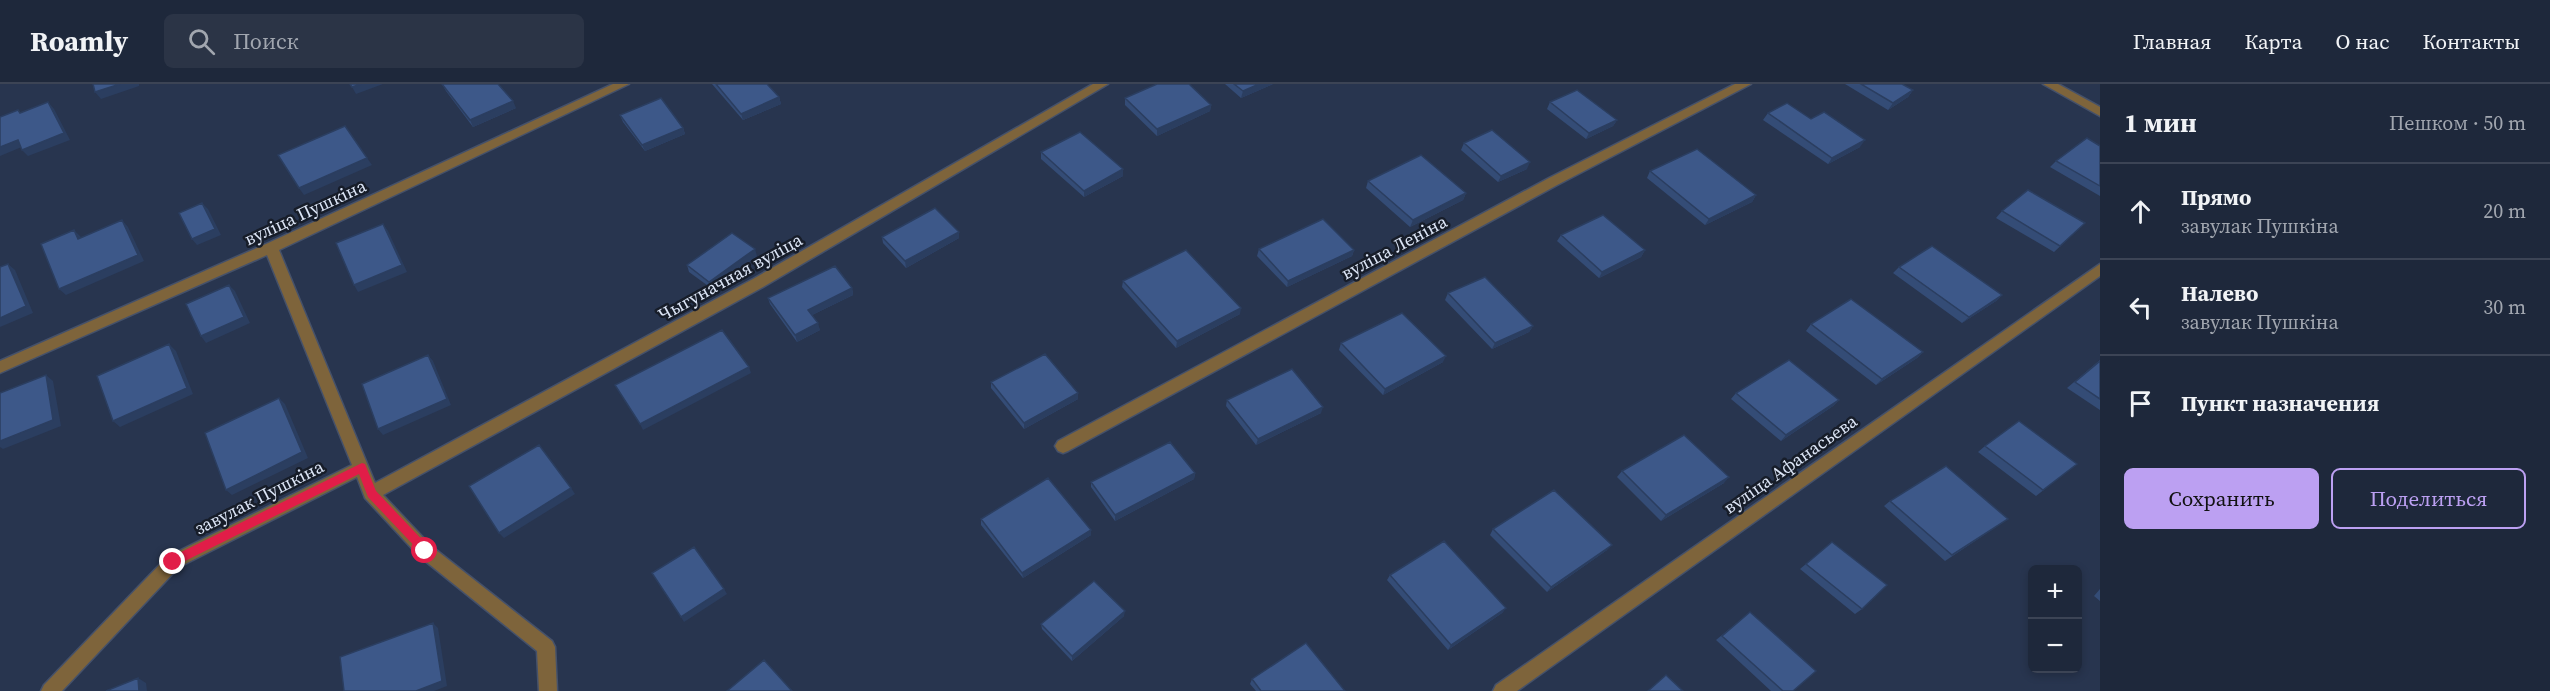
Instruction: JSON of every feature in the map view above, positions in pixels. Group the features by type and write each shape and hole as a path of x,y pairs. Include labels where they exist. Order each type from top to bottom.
{"street":[{"name":"вуліца Пушкіна","path":"0,367 271,248 623,84"},
{"name":"Чыгуначная вуліца","path":"371,493 758,283 1102,84"},
{"name":"вуліца Леніна","path":"1063,446 1554,181 1745,84"},
{"path":"2049,84 2100,112"},
{"path":"271,248 371,493 425,551 546,647 548,691"},
{"name":"вуліца Афанасьева","path":"1502,691 2100,269"},
{"name":"завулак Пушкіна","path":"50,691 173,562 362,467"}],"building":[{"path":"93,84 120,84 95,92"},
{"path":"442,84 498,84 513,101 470,120"},
{"path":"716,84 767,84 779,97 741,114"},
{"path":"1157,84 1189,84 1211,105 1157,129 1125,98"},
{"path":"1234,84 1259,84 1243,91"},
{"path":"1861,84 1902,84 1913,90 1893,103"},
{"path":"1577,90 1617,120 1589,133 1550,102"},
{"path":"661,98 683,128 642,145 620,115"},
{"path":"48,102 64,133 22,150 18,140 0,147 0,117 18,110 20,113"},
{"path":"1787,103 1811,119 1824,112 1865,140 1832,158 1768,113"},
{"path":"345,126 367,158 299,188 278,155"},
{"path":"1492,130 1530,162 1501,176 1464,143"},
{"path":"1080,132 1123,169 1084,191 1041,152"},
{"path":"2087,138 2100,146 2100,186 2056,161"},
{"path":"1697,149 1756,195 1709,219 1650,171"},
{"path":"1421,155 1466,193 1413,220 1368,181"},
{"path":"2028,190 2085,223 2060,246 2002,211"},
{"path":"202,203 215,229 192,239 179,213"},
{"path":"935,208 959,232 905,261 882,237"},
{"path":"1603,215 1645,250 1602,272 1561,235"},
{"path":"1323,219 1354,250 1288,281 1259,249"},
{"path":"122,220 138,255 59,289 41,244 74,230 78,239"},
{"path":"383,224 402,265 354,285 336,243"},
{"path":"732,233 755,249 709,282 687,265"},
{"path":"1932,246 2002,295 1969,317 1899,267"},
{"path":"1186,250 1241,308 1177,341 1123,281"},
{"path":"8,264 26,306 0,318 0,267"},
{"path":"835,266 852,288 808,310 818,323 795,335 768,298"},
{"path":"1485,277 1533,326 1495,343 1448,293"},
{"path":"229,285 244,317 201,336 186,304"},
{"path":"1851,299 1923,352 1882,379 1811,324"},
{"path":"1402,313 1446,356 1385,389 1341,343"},
{"path":"722,330 749,367 640,424 615,385"},
{"path":"169,344 187,388 113,421 97,376"},
{"path":"1045,354 1078,393 1024,423 991,382"},
{"path":"428,355 447,399 378,429 362,384"},
{"path":"1789,360 1839,400 1786,435 1736,393"},
{"path":"2100,361 2100,399 2075,382"},
{"path":"1292,369 1323,407 1258,439 1227,400"},
{"path":"46,375 53,420 0,441 0,393"},
{"path":"279,398 302,452 226,490 205,433"},
{"path":"2019,421 2077,464 2043,490 1985,446"},
{"path":"1684,435 1729,477 1666,515 1622,471"},
{"path":"1170,442 1195,473 1115,515 1091,482"},
{"path":"539,445 571,488 499,533 469,486"},
{"path":"1946,466 2008,519 1952,555 1890,501"},
{"path":"1048,478 1091,530 1022,573 981,519"},
{"path":"1554,490 1612,545 1551,587 1493,529"},
{"path":"1444,541 1506,608 1451,645 1390,575"},
{"path":"1832,542 1887,585 1862,609 1806,564"},
{"path":"694,547 724,589 681,617 652,573"},
{"path":"1094,581 1125,611 1072,656 1041,624"},
{"path":"1750,612 1816,671 1793,691 1783,691 1722,636"},
{"path":"433,623 442,681 416,691 344,691 340,657"},
{"path":"1306,643 1345,691 1261,691 1252,679"},
{"path":"764,660 792,691 727,691"},
{"path":"1666,675 1683,691 1648,691"},
{"path":"138,678 139,691 106,691"}],"route":[{"path":"173,562 362,467 371,493 425,551"}]}
